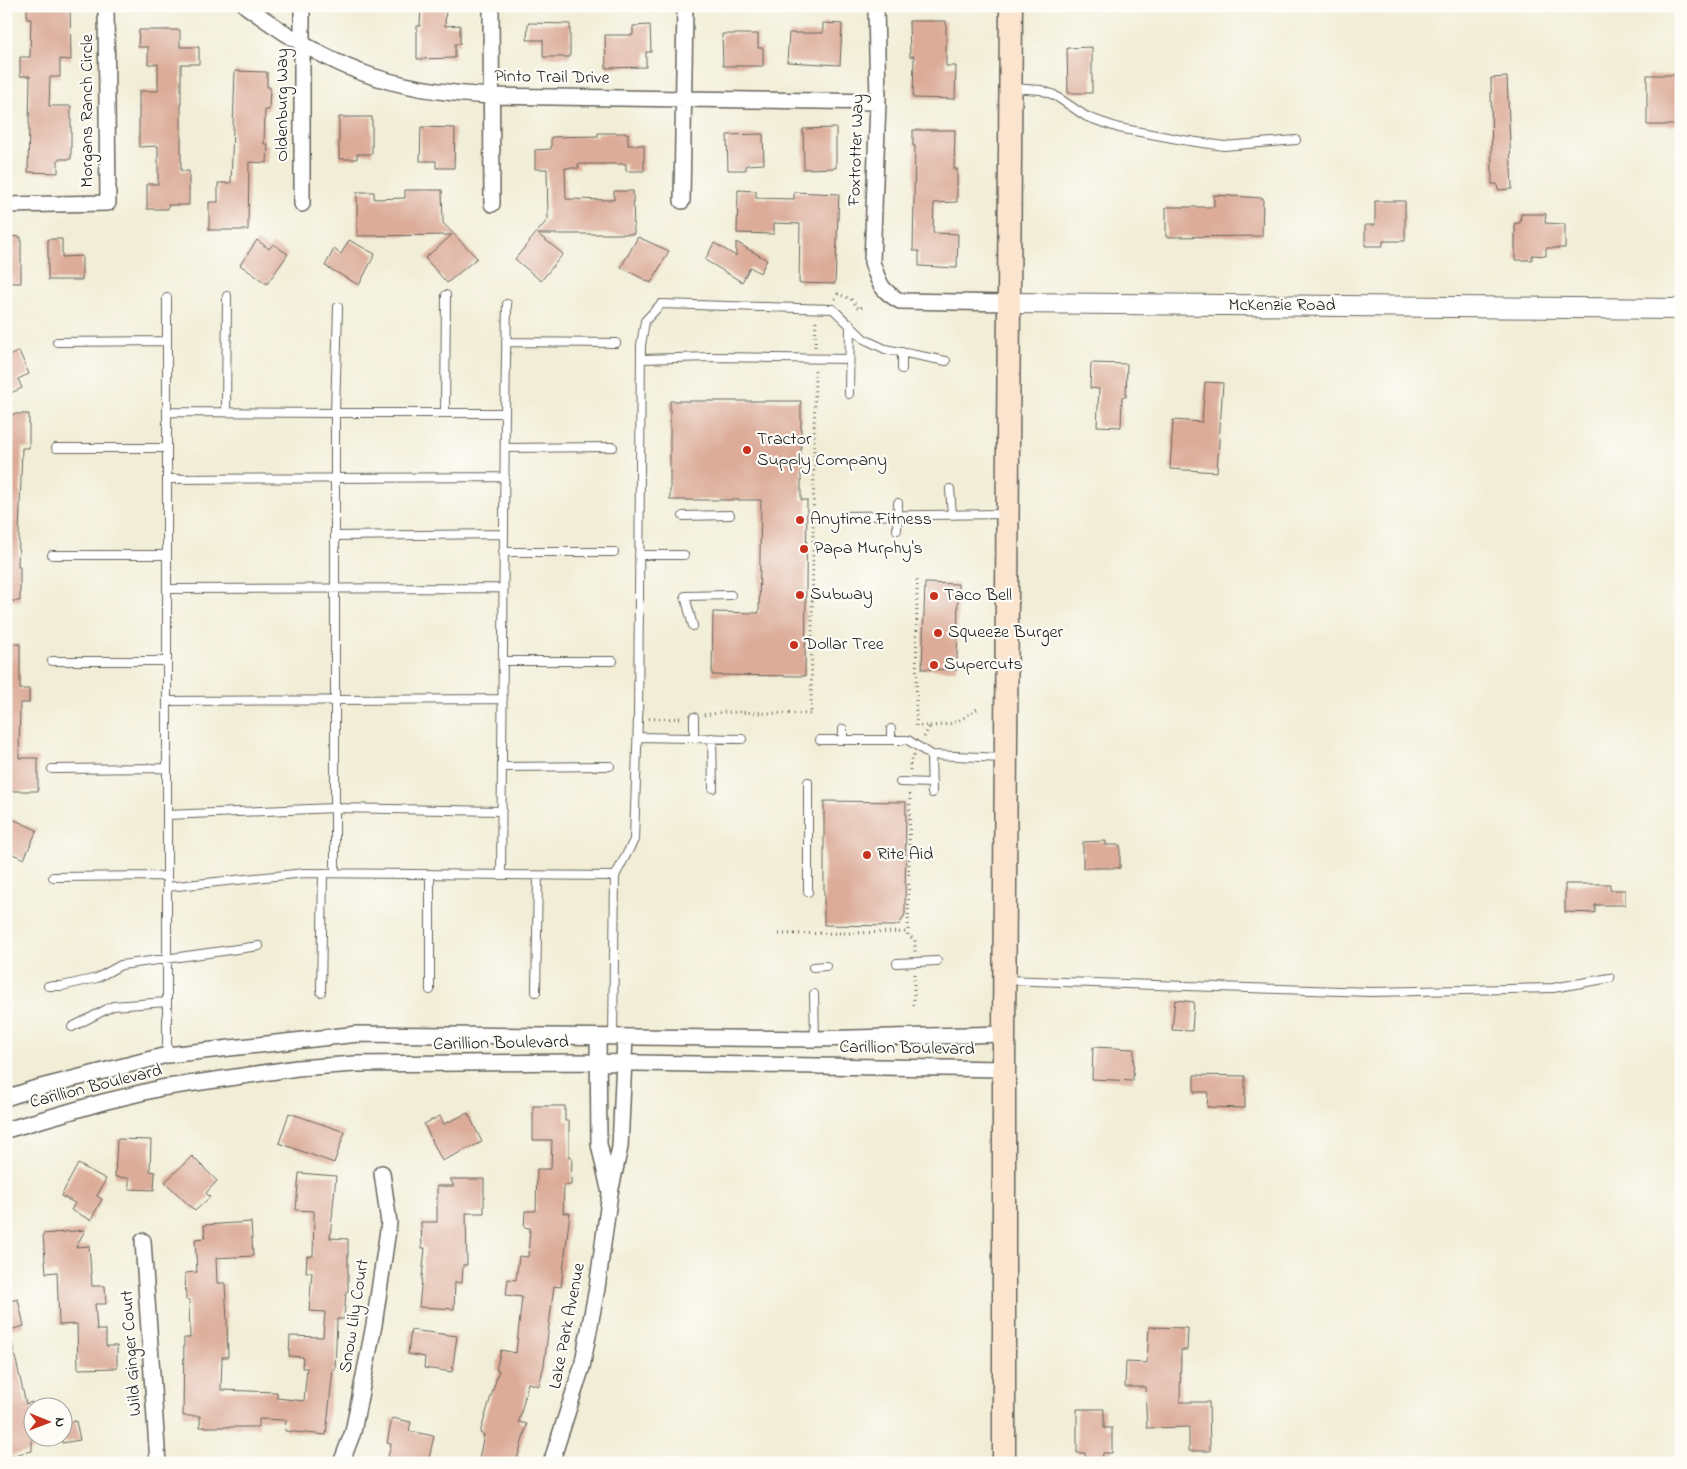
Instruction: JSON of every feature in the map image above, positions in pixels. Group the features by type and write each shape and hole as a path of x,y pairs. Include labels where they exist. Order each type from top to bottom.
{"main road":[{"path":"1004,1463 1004,980 1011,6"}],"street":[{"name":"Morgans Ranch Circle","path":"6,205 108,203 106,6"},
{"name":"Pinto Trail Drive","path":"246,6 303,46 346,67 393,84 448,94 878,102"},
{"name":"Oldenburg Way","path":"302,6 302,204"},
{"path":"491,6 492,204"},
{"path":"682,201 685,6"},
{"name":"Foxtrotter Way","path":"876,6 878,102 872,262 886,293"},
{"name":"McKenzie Road","path":"886,293 900,300 908,301 1681,309"},
{"name":"Carillion Boulevard","path":"6,1098 33,1089 166,1055 358,1034 815,1039 1004,1034"},
{"name":"Lake Park Avenue","path":"610,1193 598,1144 599,1062 612,1037"},
{"name":"Lake Park Avenue","path":"551,1463 582,1367 597,1288 610,1193 620,1147 624,1063 612,1037"},
{"name":"Carillion Boulevard","path":"6,1130 102,1102 162,1088 297,1068 460,1062 599,1062 1004,1069"},
{"name":"Snow Lily Court","path":"341,1463 353,1432 374,1325 389,1222 382,1173"},
{"name":"Wild Ginger Court","path":"143,1242 158,1463"}],"lane":[{"path":"1010,88 1041,90 1054,95 1087,117 1118,128 1183,140 1224,146 1296,140"},
{"path":"445,413 446,295"},
{"path":"226,412 227,296"},
{"path":"166,1055 167,298"},
{"path":"501,875 504,413 507,304"},
{"path":"612,1037 615,876 634,840 638,737 641,359 645,321 661,304 830,308 850,324 864,339 885,348 946,361"},
{"path":"335,873 335,414 338,307"},
{"path":"849,394 850,324"},
{"path":"57,342 167,341"},
{"path":"506,342 616,343"},
{"path":"902,352 902,369"},
{"path":"641,359 711,357 850,359"},
{"path":"167,412 335,414 504,413"},
{"path":"505,448 613,447"},
{"path":"56,448 167,448"},
{"path":"167,479 505,477"},
{"path":"950,490 952,515"},
{"path":"897,530 898,504"},
{"path":"846,516 1008,514"},
{"path":"683,516 730,515"},
{"path":"335,536 504,534"},
{"path":"504,552 614,552"},
{"path":"52,555 167,554"},
{"path":"639,555 684,555"},
{"path":"167,589 504,588"},
{"path":"693,626 685,596 731,595"},
{"path":"52,661 167,661"},
{"path":"503,661 613,661"},
{"path":"167,701 503,699"},
{"path":"694,717 694,738"},
{"path":"842,740 843,729"},
{"path":"891,729 891,740"},
{"path":"638,737 742,739"},
{"path":"712,738 713,788"},
{"path":"820,740 908,740 931,755 1006,758"},
{"path":"931,755 932,793"},
{"path":"502,767 610,766"},
{"path":"52,769 167,768"},
{"path":"808,782 808,892"},
{"path":"900,782 932,783"},
{"path":"167,815 336,808 501,811"},
{"path":"167,888 305,873 615,876"},
{"path":"321,992 323,873"},
{"path":"430,874 430,990"},
{"path":"52,877 167,876"},
{"path":"536,992 538,876"},
{"path":"48,986 62,986 97,978 121,965 259,946"},
{"path":"897,963 937,961"},
{"path":"813,967 826,966"},
{"path":"1004,980 1372,992 1553,988 1610,978"},
{"path":"814,994 815,1039"},
{"path":"72,1027 113,1006 167,1002"}],"path":[{"path":"638,719 675,720 724,712 811,714 815,319 825,318 838,294 851,300 859,309 865,305"},
{"path":"917,580 916,726 946,726 958,722 977,709"},
{"path":"914,1005 915,940 908,935 910,762 930,726"},
{"path":"778,934 908,932"}],"building":[{"path":"27,6 70,6 71,60 60,59 60,77 50,77 49,106 71,106 71,159 58,159 58,173 28,172 30,76 20,76 20,57 30,57 31,19 27,19"},
{"path":"421,6 446,6 445,26 460,25 460,44 455,44 455,58 417,59 417,26 420,26"},
{"path":"909,21 946,21 946,66 956,66 955,99 913,98 914,56 910,57"},
{"path":"528,23 570,24 570,57 543,57 543,40 527,40"},
{"path":"823,23 842,24 840,65 787,62 789,33 823,33"},
{"path":"650,25 651,52 646,52 646,67 606,68 605,35 633,35 633,26"},
{"path":"139,30 180,30 180,47 199,47 199,64 181,64 181,171 189,171 189,205 168,205 168,209 147,209 147,184 158,184 158,146 139,147 139,91 158,91 158,64 148,64 148,47 138,47"},
{"path":"722,34 758,34 758,48 763,48 763,66 723,66"},
{"path":"1092,47 1092,93 1068,93 1067,48"},
{"path":"235,71 267,72 267,87 270,87 269,110 265,110 264,144 268,144 267,163 249,162 248,230 209,230 209,202 218,202 218,183 231,183"},
{"path":"1647,75 1679,75 1679,125 1647,125"},
{"path":"1507,77 1512,189 1498,190 1497,184 1492,184 1491,78"},
{"path":"339,117 372,117 372,154 357,154 357,159 339,159"},
{"path":"421,127 455,128 454,168 436,168 436,161 420,161"},
{"path":"836,128 836,168 804,169 803,129"},
{"path":"913,130 955,130 954,169 957,169 957,202 934,203 933,233 958,234 957,268 919,266 919,251 913,251 915,146 913,146"},
{"path":"598,133 628,133 628,145 644,145 644,171 626,171 626,164 578,164 579,168 565,168 566,199 614,200 614,191 633,191 634,234 538,234 563,254 541,281 515,259 548,219 547,169 535,169 535,150 551,149 551,137 598,136"},
{"path":"763,134 764,164 746,165 746,170 728,170 727,135"},
{"path":"405,190 442,190 443,223 477,258 447,283 425,258 452,235 357,236 357,192 374,192 374,199 405,198"},
{"path":"738,190 756,191 756,198 794,199 794,192 839,194 835,284 799,283 800,224 774,223 774,234 737,233"},
{"path":"1214,195 1263,198 1262,236 1166,237 1166,207 1214,207"},
{"path":"1375,201 1405,201 1405,241 1383,241 1383,246 1365,246 1365,225 1375,225"},
{"path":"1521,214 1546,214 1545,223 1565,224 1565,248 1546,248 1546,256 1532,255 1532,260 1515,260 1515,223 1520,223"},
{"path":"6,236 21,237 21,283 6,283"},
{"path":"638,237 669,251 651,283 621,267"},
{"path":"48,239 62,239 62,257 82,256 82,280 48,280"},
{"path":"257,240 269,249 273,244 288,254 267,284 240,265"},
{"path":"349,240 375,254 359,285 325,266 334,249 341,254"},
{"path":"736,242 767,260 760,273 750,267 742,282 705,260 714,243 736,256"},
{"path":"19,351 29,374 18,379 22,388 6,395 6,352 9,356"},
{"path":"1091,363 1127,364 1126,397 1122,397 1121,427 1097,426 1099,389 1090,388"},
{"path":"1205,382 1223,383 1217,472 1170,469 1173,420 1202,422"},
{"path":"670,401 801,401 801,500 807,500 805,676 712,675 713,612 759,613 761,500 670,500"},
{"path":"6,414 29,414 29,448 22,448 18,567 20,567 20,601 6,601"},
{"path":"925,583 958,584 957,670 922,669"},
{"path":"6,644 20,644 20,689 29,689 29,703 20,703 19,758 38,758 38,791 6,791"},
{"path":"824,801 906,802 905,914 900,924 894,926 824,925"},
{"path":"6,816 37,830 24,859 6,851"},
{"path":"1106,841 1106,845 1120,845 1120,868 1083,868 1083,842"},
{"path":"1565,884 1610,884 1610,890 1625,890 1625,905 1595,905 1595,913 1565,912"},
{"path":"1175,1000 1194,1002 1192,1031 1172,1030"},
{"path":"1093,1047 1134,1049 1133,1081 1092,1079"},
{"path":"1194,1075 1245,1076 1245,1108 1207,1107 1208,1092 1194,1092"},
{"path":"533,1106 565,1106 565,1121 569,1121 569,1157 572,1157 571,1185 564,1185 563,1213 570,1213 561,1287 554,1286 544,1365 539,1386 528,1383 519,1422 527,1424 516,1463 478,1463 484,1435 480,1433 499,1370 496,1370 501,1350 516,1353 522,1297 506,1295 508,1279 516,1280 519,1256 528,1257 530,1228 524,1227 525,1211 536,1211 537,1169 551,1169 552,1140 533,1140"},
{"path":"289,1113 345,1132 334,1163 279,1143"},
{"path":"468,1113 482,1142 442,1161 424,1124 440,1116 444,1124"},
{"path":"117,1139 151,1140 150,1171 155,1172 154,1190 129,1189 129,1178 115,1177"},
{"path":"192,1156 217,1181 206,1193 210,1197 195,1211 165,1182"},
{"path":"78,1164 106,1179 97,1196 102,1199 91,1220 71,1210 75,1203 61,1196"},
{"path":"299,1173 336,1176 330,1238 348,1239 348,1292 346,1292 344,1319 337,1319 335,1370 333,1369 326,1435 285,1431 286,1420 259,1419 259,1427 200,1427 200,1416 183,1416 184,1338 190,1338 189,1300 186,1300 185,1273 197,1272 195,1239 205,1238 204,1225 251,1222 253,1256 216,1258 217,1283 225,1283 227,1321 228,1357 222,1357 221,1390 277,1392 277,1398 304,1401 307,1368 302,1368 303,1357 289,1356 290,1336 323,1337 325,1312 309,1311 312,1272 306,1272 307,1256 313,1256 314,1211 296,1210"},
{"path":"450,1179 484,1179 484,1213 466,1213 467,1265 463,1265 462,1283 455,1282 454,1309 419,1307 425,1248 422,1248 421,1222 437,1222 437,1186 454,1186"},
{"path":"85,1230 76,1247 89,1246 92,1286 105,1286 106,1304 95,1304 97,1330 106,1330 106,1346 117,1346 117,1368 78,1369 77,1324 59,1325 57,1272 46,1273 43,1234"},
{"path":"18,1299 24,1326 6,1331 6,1302"},
{"path":"1149,1327 1188,1328 1187,1350 1181,1350 1180,1402 1209,1402 1210,1451 1189,1451 1189,1427 1147,1428 1145,1387 1125,1387 1126,1362 1147,1363"},
{"path":"411,1330 457,1336 452,1372 424,1368 425,1357 408,1354"},
{"path":"12,1343 24,1396 22,1396 22,1446 32,1446 32,1451 8,1456 6,1344"},
{"path":"1077,1409 1104,1409 1104,1428 1112,1428 1112,1453 1103,1453 1102,1463 1085,1463 1085,1453 1077,1453"},
{"path":"392,1418 411,1422 409,1431 434,1436 428,1463 387,1461 391,1444 387,1443"},
{"path":"76,1421 80,1440 72,1441 72,1422"}],"place":[{"name":"Tractor Supply Company","path":"747,450"},
{"name":"Anytime Fitness","path":"800,520"},
{"name":"Papa Murphy's","path":"804,549"},
{"name":"Subway","path":"800,595"},
{"name":"Taco Bell","path":"934,596"},
{"name":"Squeeze Burger","path":"938,633"},
{"name":"Dollar Tree","path":"794,645"},
{"name":"Supercuts","path":"934,665"},
{"name":"Rite Aid","path":"867,855"}]}
